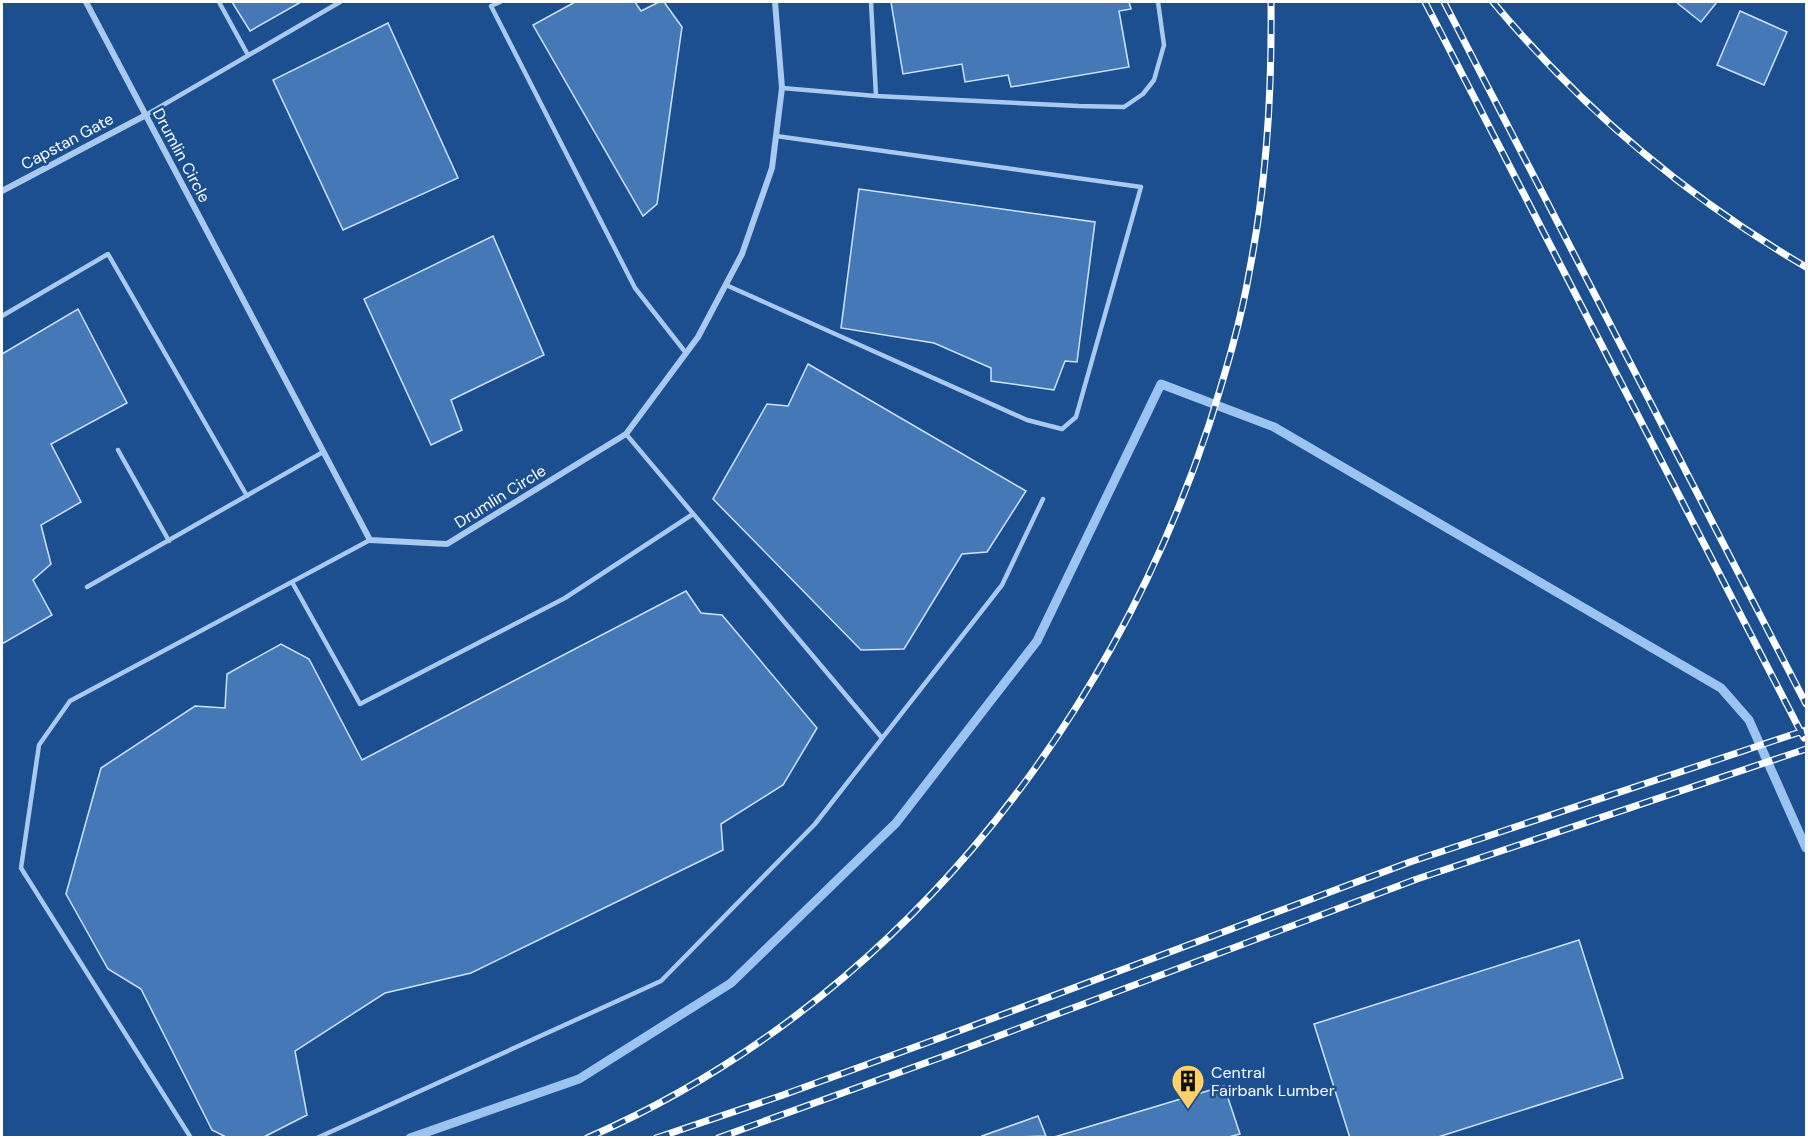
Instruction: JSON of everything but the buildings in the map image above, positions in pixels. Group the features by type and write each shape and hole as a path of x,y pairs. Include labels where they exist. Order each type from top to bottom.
{"street":[{"name":"Drumlin Circle","path":"86,2 370,540 447,544 626,434 698,337 742,254 772,168 782,88 775,2"},
{"name":"Capstan Gate","path":"2,191 146,115"}],"lane":[{"path":"219,2 248,55"},
{"path":"146,115 340,2"},
{"path":"500,2 491,6 635,288 686,353"},
{"path":"871,2 876,96"},
{"path":"782,88 876,96 1124,107 1143,94 1154,80 1164,45 1158,2"},
{"path":"726,285 1026,420 1062,429 1076,417 1141,187 776,136"},
{"path":"2,316 108,254 247,496"},
{"path":"626,434 882,738"},
{"path":"118,450 169,541"},
{"path":"87,587 323,452"},
{"path":"317,1137 661,981 815,824 1002,585 1043,499"},
{"path":"292,582 360,704 565,598 693,514"},
{"path":"191,1137 21,868 39,745 70,700 370,540"}],"waterway":[{"path":"410,1138 579,1079 731,983 896,823 1037,641 1161,384 1274,427 1721,688 1749,720 1806,848"}],"railway":[{"path":"587,1138 696,1082 797,1015 890,936 973,848 1047,751 1111,648 1165,539 1209,425 1237,328 1261,202 1271,69 1271,2"},
{"path":"1425,2 1804,738"},
{"path":"1444,2 1806,704"},
{"path":"1493,2 1563,79 1638,148 1719,211 1806,267"},
{"path":"656,1138 948,1035 1410,862 1806,730"},
{"path":"718,1138 953,1053 1417,879 1806,749"}],"place":[{"name":"Central Fairbank Lumber","path":"1188,1110"}]}
